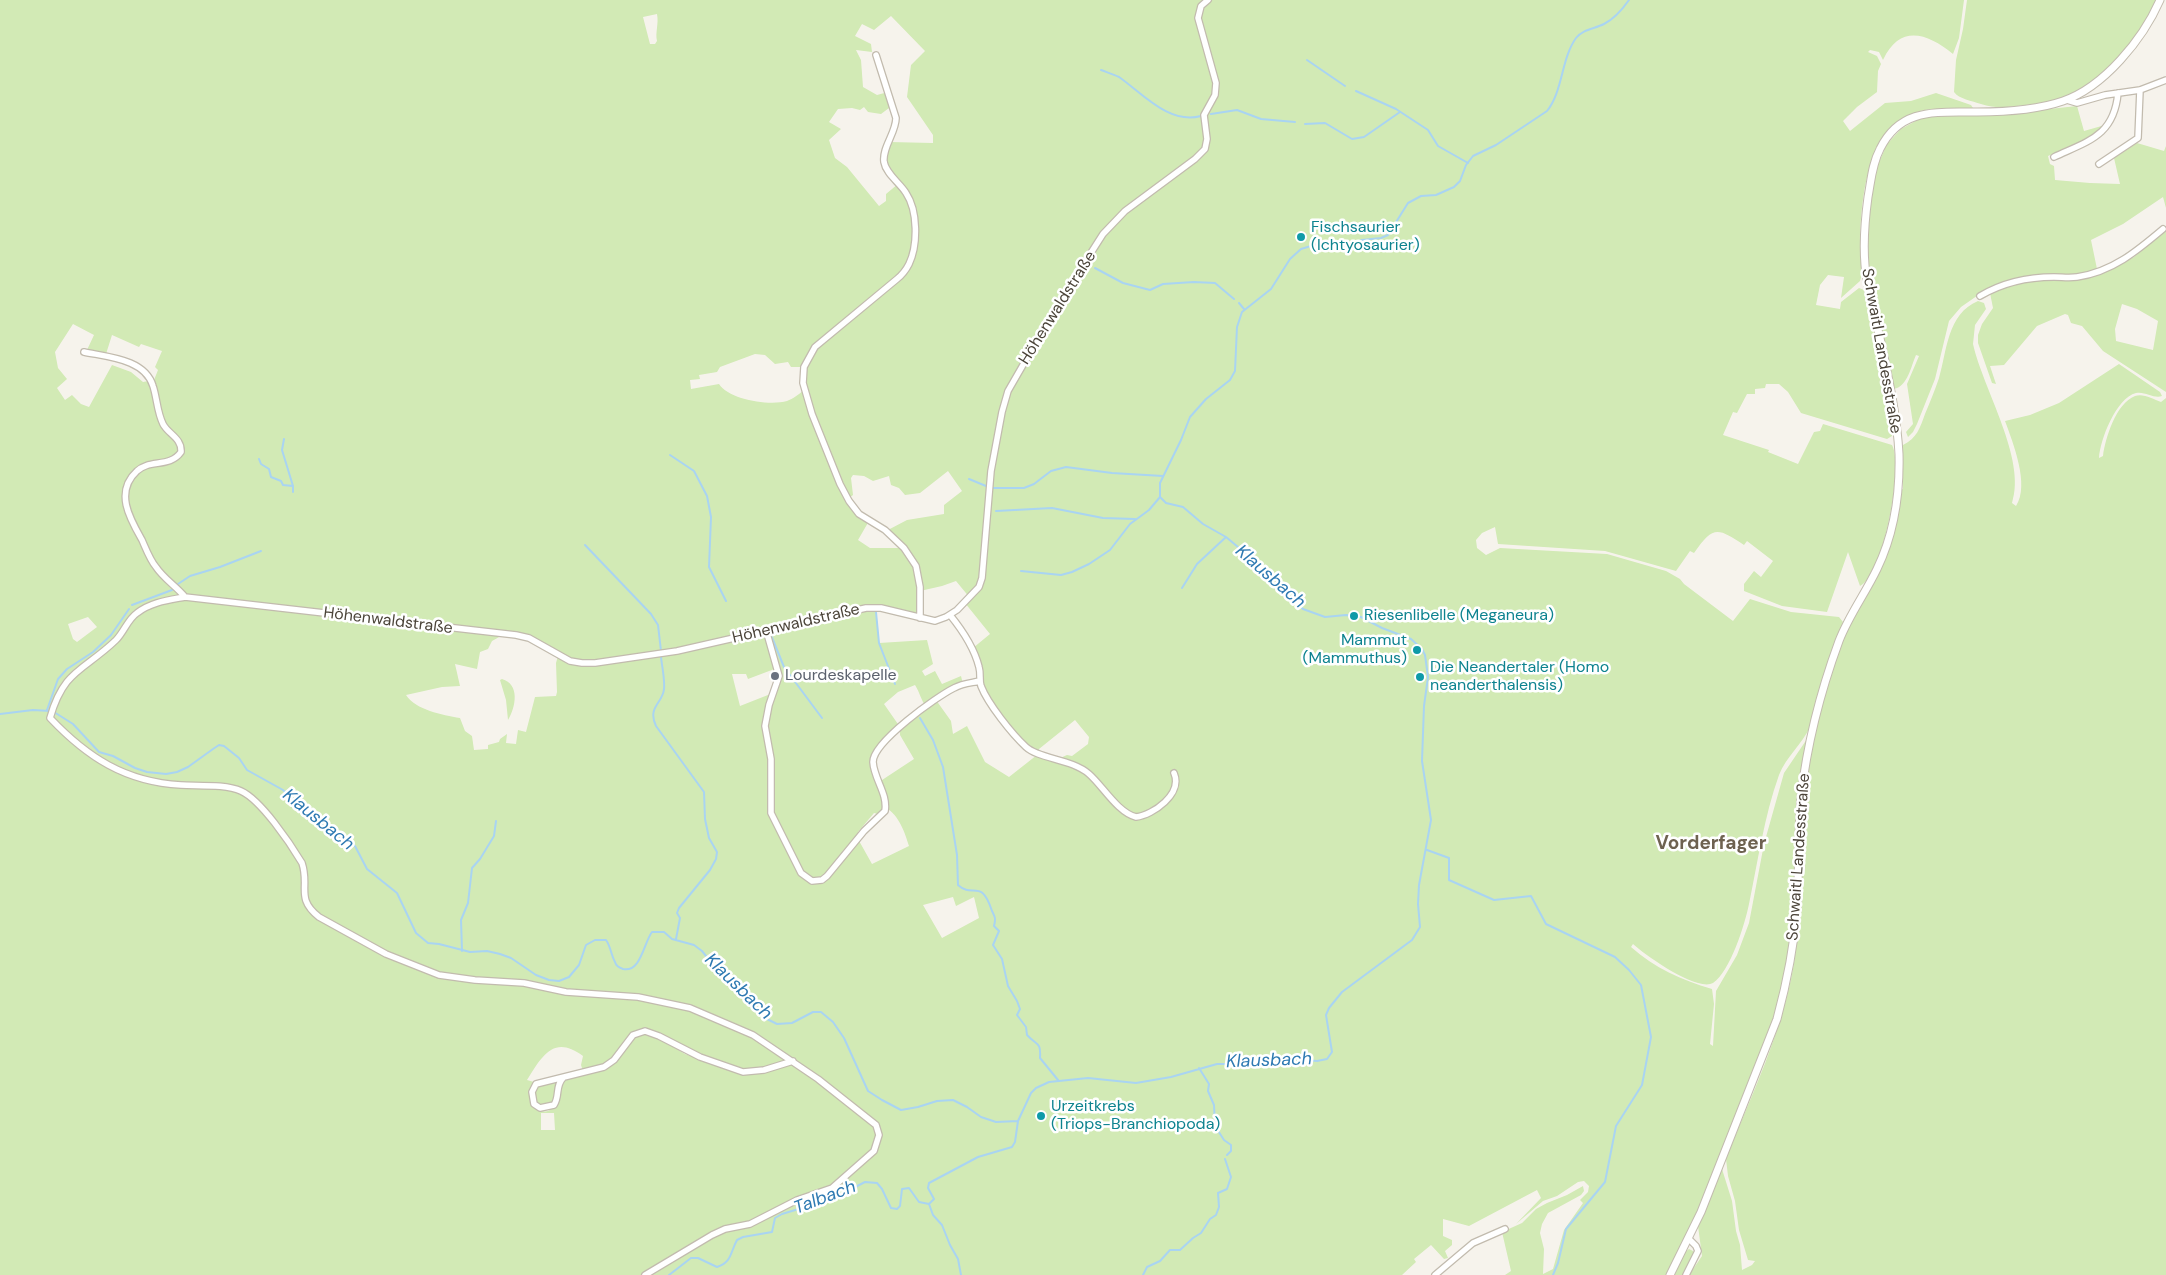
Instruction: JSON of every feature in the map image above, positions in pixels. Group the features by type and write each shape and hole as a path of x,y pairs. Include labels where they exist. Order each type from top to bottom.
{"street":[{"name":"Höhenwaldstraße","path":"793,1060 753,1034 677,1004 638,997 566,992 524,983 475,980 439,974 386,954 319,918 310,910 304,896 304,870 302,863 292,846 270,818 248,795 232,788 168,785 129,776 98,760 71,740 50,718 53,705 70,676 118,638 138,612 162,602 185,597 516,635 536,642 565,659 582,663 669,652 866,608 881,608 935,621 950,615 972,596 982,578 990,471 1002,412 1013,381 1057,306 1104,234 1125,211 1195,159 1205,149 1207,139 1204,115 1216,90 1214,73 1198,18 1201,6 1208,0"},
{"name":"Schwaitl Landesstraße","path":"1670,1275 1689,1239 1721,1164 1777,1019 1786,987 1794,939 1801,800 1812,735 1841,636 1877,569 1887,544 1893,520 1898,486 1898,441 1891,392 1868,290 1864,254 1867,205 1876,159 1889,135 1905,122 1922,114 1939,111 2009,110 2050,105 2067,100 2096,81 2126,53 2147,26 2160,0"},
{"path":"876,55 896,118 896,126 884,163 906,193 914,210 913,253 907,268 898,279 815,347 804,366 803,383 815,421 840,484 849,501 859,514 885,530 904,548 916,566 920,587 920,618"},
{"path":"2067,100 2077,103 2118,93 2140,90 2166,80"},
{"path":"2099,164 2138,138 2140,90"},
{"path":"2054,156 2098,136 2106,128 2117,109 2118,93"},
{"path":"1980,296 1997,287 2017,281 2076,277 2097,272 2130,256 2163,229"},
{"path":"84,352 124,361 144,371 153,385 164,426 180,444 181,450 176,458 168,462 144,466 136,471 127,485 124,500 153,564 185,597"},
{"path":"950,615 970,642 979,667 982,688 995,710 1029,749 1084,770 1123,810 1132,816 1146,815 1165,802 1176,784 1174,773"},
{"path":"766,630 779,676 769,705 766,726 771,758 772,816 801,873 812,881 822,880 827,876 864,831 885,811 885,803 873,763 879,747 912,717 945,693 963,684 980,681"},
{"path":"562,1078 558,1084 557,1098 554,1105 540,1108 534,1104 531,1099 534,1085 562,1078 604,1068 614,1060 633,1035 645,1031 696,1055 743,1072 764,1070 793,1060 876,1125 879,1135 874,1151 832,1188 796,1200 759,1221 712,1235 645,1275"},
{"path":"1436,1275 1474,1243 1505,1229"},
{"path":"1686,1275 1698,1252 1689,1239"}],"green space":[{"path":"0,0 1964,0 1959,38 1953,54 1933,41 1915,36 1897,41 1883,60 1879,52 1870,50 1868,52 1877,56 1881,64 1878,71 1877,92 1857,107 1843,121 1850,131 1885,103 1911,101 1936,93 1971,105 1973,108 1920,111 1902,119 1889,131 1878,146 1866,183 1861,222 1862,266 1860,281 1841,298 1844,277 1828,275 1820,285 1816,305 1840,309 1841,302 1859,288 1864,290 1887,391 1892,436 1887,439 1801,413 1788,392 1779,384 1766,384 1765,388 1755,389 1755,394 1747,394 1737,413 1733,412 1723,435 1769,450 1768,452 1798,464 1814,432 1820,431 1823,424 1892,445 1895,457 1895,474 1889,520 1876,563 1868,578 1860,586 1848,552 1827,612 1782,606 1744,591 1744,584 1754,571 1761,577 1773,561 1747,541 1744,545 1721,533 1711,534 1700,544 1694,553 1690,551 1676,571 1605,551 1498,544 1495,527 1482,533 1476,540 1477,548 1486,555 1500,548 1607,554 1666,571 1680,579 1733,621 1750,599 1791,612 1839,617 1843,622 1812,722 1807,733 1779,775 1765,823 1744,923 1736,947 1725,969 1713,983 1695,982 1672,971 1633,944 1631,947 1649,961 1669,972 1690,982 1712,989 1714,1004 1710,1044 1713,1046 1716,991 1737,955 1749,923 1764,844 1784,773 1807,739 1795,858 1791,935 1783,986 1774,1018 1698,1211 1666,1275 1505,1275 1511,1271 1502,1232 1522,1223 1536,1209 1583,1186 1584,1191 1581,1195 1548,1213 1542,1224 1540,1233 1544,1249 1543,1274 1553,1269 1564,1230 1583,1203 1580,1200 1588,1192 1589,1186 1584,1181 1578,1182 1557,1196 1543,1201 1516,1224 1541,1198 1537,1190 1469,1226 1443,1219 1443,1236 1452,1240 1452,1245 1445,1251 1448,1258 1444,1259 1431,1245 1414,1259 1416,1262 1402,1275 650,1275 686,1254 683,1251 654,1266 642,1275 0,1275","holes":["657,14 657,41 655,44 650,44 643,17","891,16 925,51 911,65 907,97 933,135 933,143 889,142 884,163 898,184 886,194 886,201 879,206 847,167 835,158 829,140 841,129 829,122 838,109 852,108 860,110 864,107 868,112 881,114 893,105 888,92 877,95 863,87 861,60 856,50 872,52 871,44 855,36 862,24 874,30","73,324 94,335 87,350 106,354 112,335 139,347 141,344 162,351 155,367 158,370 154,380 143,382 131,372 112,365 89,407 81,404 72,395 65,400 57,388 67,379 58,368 55,352","755,354 765,355 775,364 788,362 791,367 804,367 804,390 787,401 761,402 740,398 724,390 719,384 691,389 690,380 700,379 699,375 717,372 720,367","948,471 962,491 944,505 944,514 907,520 886,531 903,548 870,548 858,540 869,521 848,499 853,495 851,478 853,475 864,476 873,481 889,476 891,485 899,488 905,495 920,493","956,581 970,598 965,603 990,634 973,648 982,688 1023,744 1037,755 1009,777 985,762 967,726 953,734 951,721 936,700 963,684 961,676 942,684 935,671 925,676 922,671 933,664 927,640 879,643 876,607 920,618 920,591","88,617 97,627 77,642 73,639 68,624","501,636 529,638 558,656 556,663 556,696 535,697 526,732 518,730 516,744 506,743 507,734 499,742 488,745 488,749 474,750 472,736 465,731 460,718 423,708 410,700 406,695 442,687 460,686 455,664 477,669 480,652 488,649 492,641","777,668 779,678 773,693 740,706 732,674 746,674 748,679","915,685 926,707 900,727 884,704 898,692","1075,720 1089,737 1088,744 1072,756 1067,755 1058,759 1038,752 1039,749","900,728 900,735 914,759 879,782 874,758","78,747 139,777 130,776 99,762","886,808 895,815 909,846 872,864 858,839 858,832 874,813 882,815","953,897 956,906 974,897 979,918 942,938 923,905","640,1030 743,1070 755,1070 793,1058 866,1114 793,1063 747,1074 737,1073 685,1054 662,1040 643,1034 637,1035 607,1068 564,1080 558,1098 551,1109 541,1111 533,1107 530,1099 534,1082 527,1080 544,1056 556,1048 564,1047 583,1056 581,1065 583,1071 607,1064","541,1113 554,1113 555,1130 541,1130"]},
{"path":"1967,0 2156,0 2142,27 2122,53 2087,85 2068,96 2056,100 1992,107 1970,101 1954,92 1956,60"},
{"path":"2077,106 2084,131 2105,125 2097,135 2048,156 2050,164 2054,166 2055,180 2120,184 2114,158 2137,143 2164,151 2166,146 2166,208 2163,197 2123,224 2091,240 2097,269 2095,271 2072,276 2051,275 1984,291 1961,307 1949,321 1935,379 1917,424 1908,437 1906,432 1913,424 1907,384 1919,356 1916,355 1911,370 1903,384 1894,389 1872,289 1867,254 1868,226 1876,169 1887,144 1901,129 1923,117 1994,115"},
{"path":"2166,230 2166,392 2103,351 2082,326 2071,323 2068,315 2065,314 2037,326 2004,365 1990,366 1996,384 1992,383 1978,343 1978,335 1982,324 1993,308 1990,293 2019,282 2108,270 2134,257","holes":["2122,304 2137,309 2158,321 2153,350 2116,341 2115,329"]},
{"path":"1978,301 1984,303 1986,309 1975,325 1973,344 2009,445 2014,466 2015,485 2012,503 2016,506 2020,497 2021,476 2016,452 2005,421 2030,415 2059,403 2119,364 2160,392 2162,396 2156,397 2136,393 2129,396 2110,421 2102,441 2099,458 2103,456 2106,440 2117,414 2128,400 2138,395 2161,402 2166,398 2166,1275 1689,1275 1702,1256 1698,1226 1722,1169 1732,1201 1740,1245 1742,1270 1752,1265 1755,1261 1748,1260 1739,1230 1726,1159 1765,1063 1789,988 1798,934 1806,791 1809,762 1815,734 1837,654 1847,629 1880,570 1891,541 1900,490 1903,489 1903,445 1915,436 1921,424 1939,378 1954,324 1968,307"},
{"path":"502,679 512,686 515,696 513,709 508,720 506,700 500,680"},
{"path":"557,1081 552,1105 539,1106 536,1103 533,1091 536,1087"},
{"path":"1689,1249 1694,1254 1683,1275 1673,1275 1685,1252"}],"waterway":[{"name":"Klausbach","path":"54,712 73,724 99,752 113,756 147,772 166,774 177,772 188,767 219,745 224,746 239,758 247,770 283,790 327,829 355,846 367,869 397,893 416,933 428,943 470,952 487,951 500,954 511,958 536,975 549,980 559,981 569,977 579,965 586,945 595,940 606,940 618,967 623,969 629,969 638,962 652,932 664,932 672,939 694,945 702,951 723,977 740,991 765,1018 777,1024 792,1023 813,1012 821,1012 833,1022 844,1038 868,1091 901,1110 937,1101 953,1100 981,1117 996,1122 1018,1121 1031,1093 1036,1088 1049,1082 1088,1078 1136,1083 1171,1077 1217,1064 1250,1064 1284,1058 1317,1061 1327,1059 1332,1052 1326,1015 1329,1008 1342,992 1412,940 1420,927 1419,885 1431,820 1422,761 1424,706 1428,677 1425,655 1422,649 1411,639 1382,628 1361,617 1346,615 1325,617 1303,609 1274,585 1244,552 1226,537 1203,524 1183,507 1166,503 1160,497 1160,483 1190,417 1206,399 1230,380 1235,371 1237,327 1242,312 1271,289 1290,259 1301,249 1321,243 1342,249 1362,240 1381,238 1388,235 1408,203 1421,196 1436,195 1454,187 1460,181 1466,165 1473,156 1496,145 1547,111 1556,94 1567,55 1576,38 1585,31 1611,20 1629,0"},
{"path":"1307,60 1345,86"},
{"path":"1101,70 1119,77 1167,112 1189,118 1201,116"},
{"path":"1356,91 1396,109 1428,130 1438,146 1468,163"},
{"path":"1211,114 1237,110 1261,119 1295,122"},
{"path":"1305,124 1325,123 1352,139 1364,137 1400,112"},
{"path":"1095,268 1123,283 1150,290 1163,284 1215,283 1234,299"},
{"path":"1239,303 1244,309"},
{"path":"284,439 282,450 293,486"},
{"path":"670,455 694,471 707,496 711,517 709,567 726,601"},
{"path":"259,459 261,464 269,469 271,477 281,481 283,485 293,486 293,492"},
{"path":"992,488 1024,488 1034,484 1051,471 1066,467 1112,473 1163,476"},
{"path":"969,479 986,486"},
{"path":"1021,571 1061,575 1089,564 1110,550 1130,524 1149,510 1160,497"},
{"path":"996,511 1052,508 1103,518 1135,519"},
{"path":"1182,588 1197,564 1226,537"},
{"path":"585,545 651,614 658,625 661,651"},
{"path":"178,584 190,576 261,551"},
{"path":"132,605 172,590"},
{"path":"47,710 58,679 67,669 93,652 111,635 129,609"},
{"path":"876,612 879,643 895,684"},
{"path":"771,635 784,667 822,718"},
{"path":"661,657 664,689 654,710 654,720 656,726 704,792 705,819 709,838 717,852 716,859 710,870 679,908 677,913 680,918 676,939"},
{"name":"Klausbach","path":"0,714 33,710 50,711"},
{"path":"920,718 933,740 943,767 957,855 958,885 963,889 980,892 988,901 995,918 994,926 999,931 993,945 1002,959 1008,986 1020,1009 1017,1015 1026,1027 1027,1035 1038,1044 1040,1058 1058,1080"},
{"path":"462,951 461,920 468,903 472,868 494,836 496,821"},
{"path":"1427,850 1449,858 1449,880 1494,900 1531,896 1546,924 1615,957 1641,985 1651,1037 1642,1085 1616,1126 1605,1182 1566,1229 1558,1263 1553,1275"},
{"path":"1199,1068 1209,1084 1208,1091 1214,1105 1215,1126 1224,1140 1231,1145 1231,1151 1227,1155"},
{"name":"Talbach","path":"669,1275 691,1258 698,1258 717,1267 722,1265 728,1260 737,1240 743,1237 772,1232 775,1218 782,1214 832,1199 865,1182 877,1183 891,1208 897,1209 900,1206 902,1189 909,1188 919,1202 929,1204 934,1199 928,1188 929,1183 978,1157 1012,1147 1015,1142 1018,1121"},
{"path":"1143,1275 1147,1267 1160,1261 1170,1250 1180,1250 1201,1233 1210,1219 1216,1215 1219,1207 1218,1193 1227,1189 1231,1177 1225,1159"},
{"path":"929,1204 933,1215 942,1225 958,1259 961,1275"}],"place":[{"name":"Fischsaurier (Ichtyosaurier)","path":"1301,237"},
{"name":"Riesenlibelle (Meganeura)","path":"1354,616"},
{"name":"Mammut (Mammuthus)","path":"1417,650"},
{"name":"Lourdeskapelle","path":"775,676"},
{"name":"Die Neandertaler (Homo neanderthalensis)","path":"1420,677"},
{"name":"Urzeitkrebs (Triops-Branchiopoda)","path":"1041,1116"}],"district":[{"name":"Vorderfager","path":"1711,844"}]}
